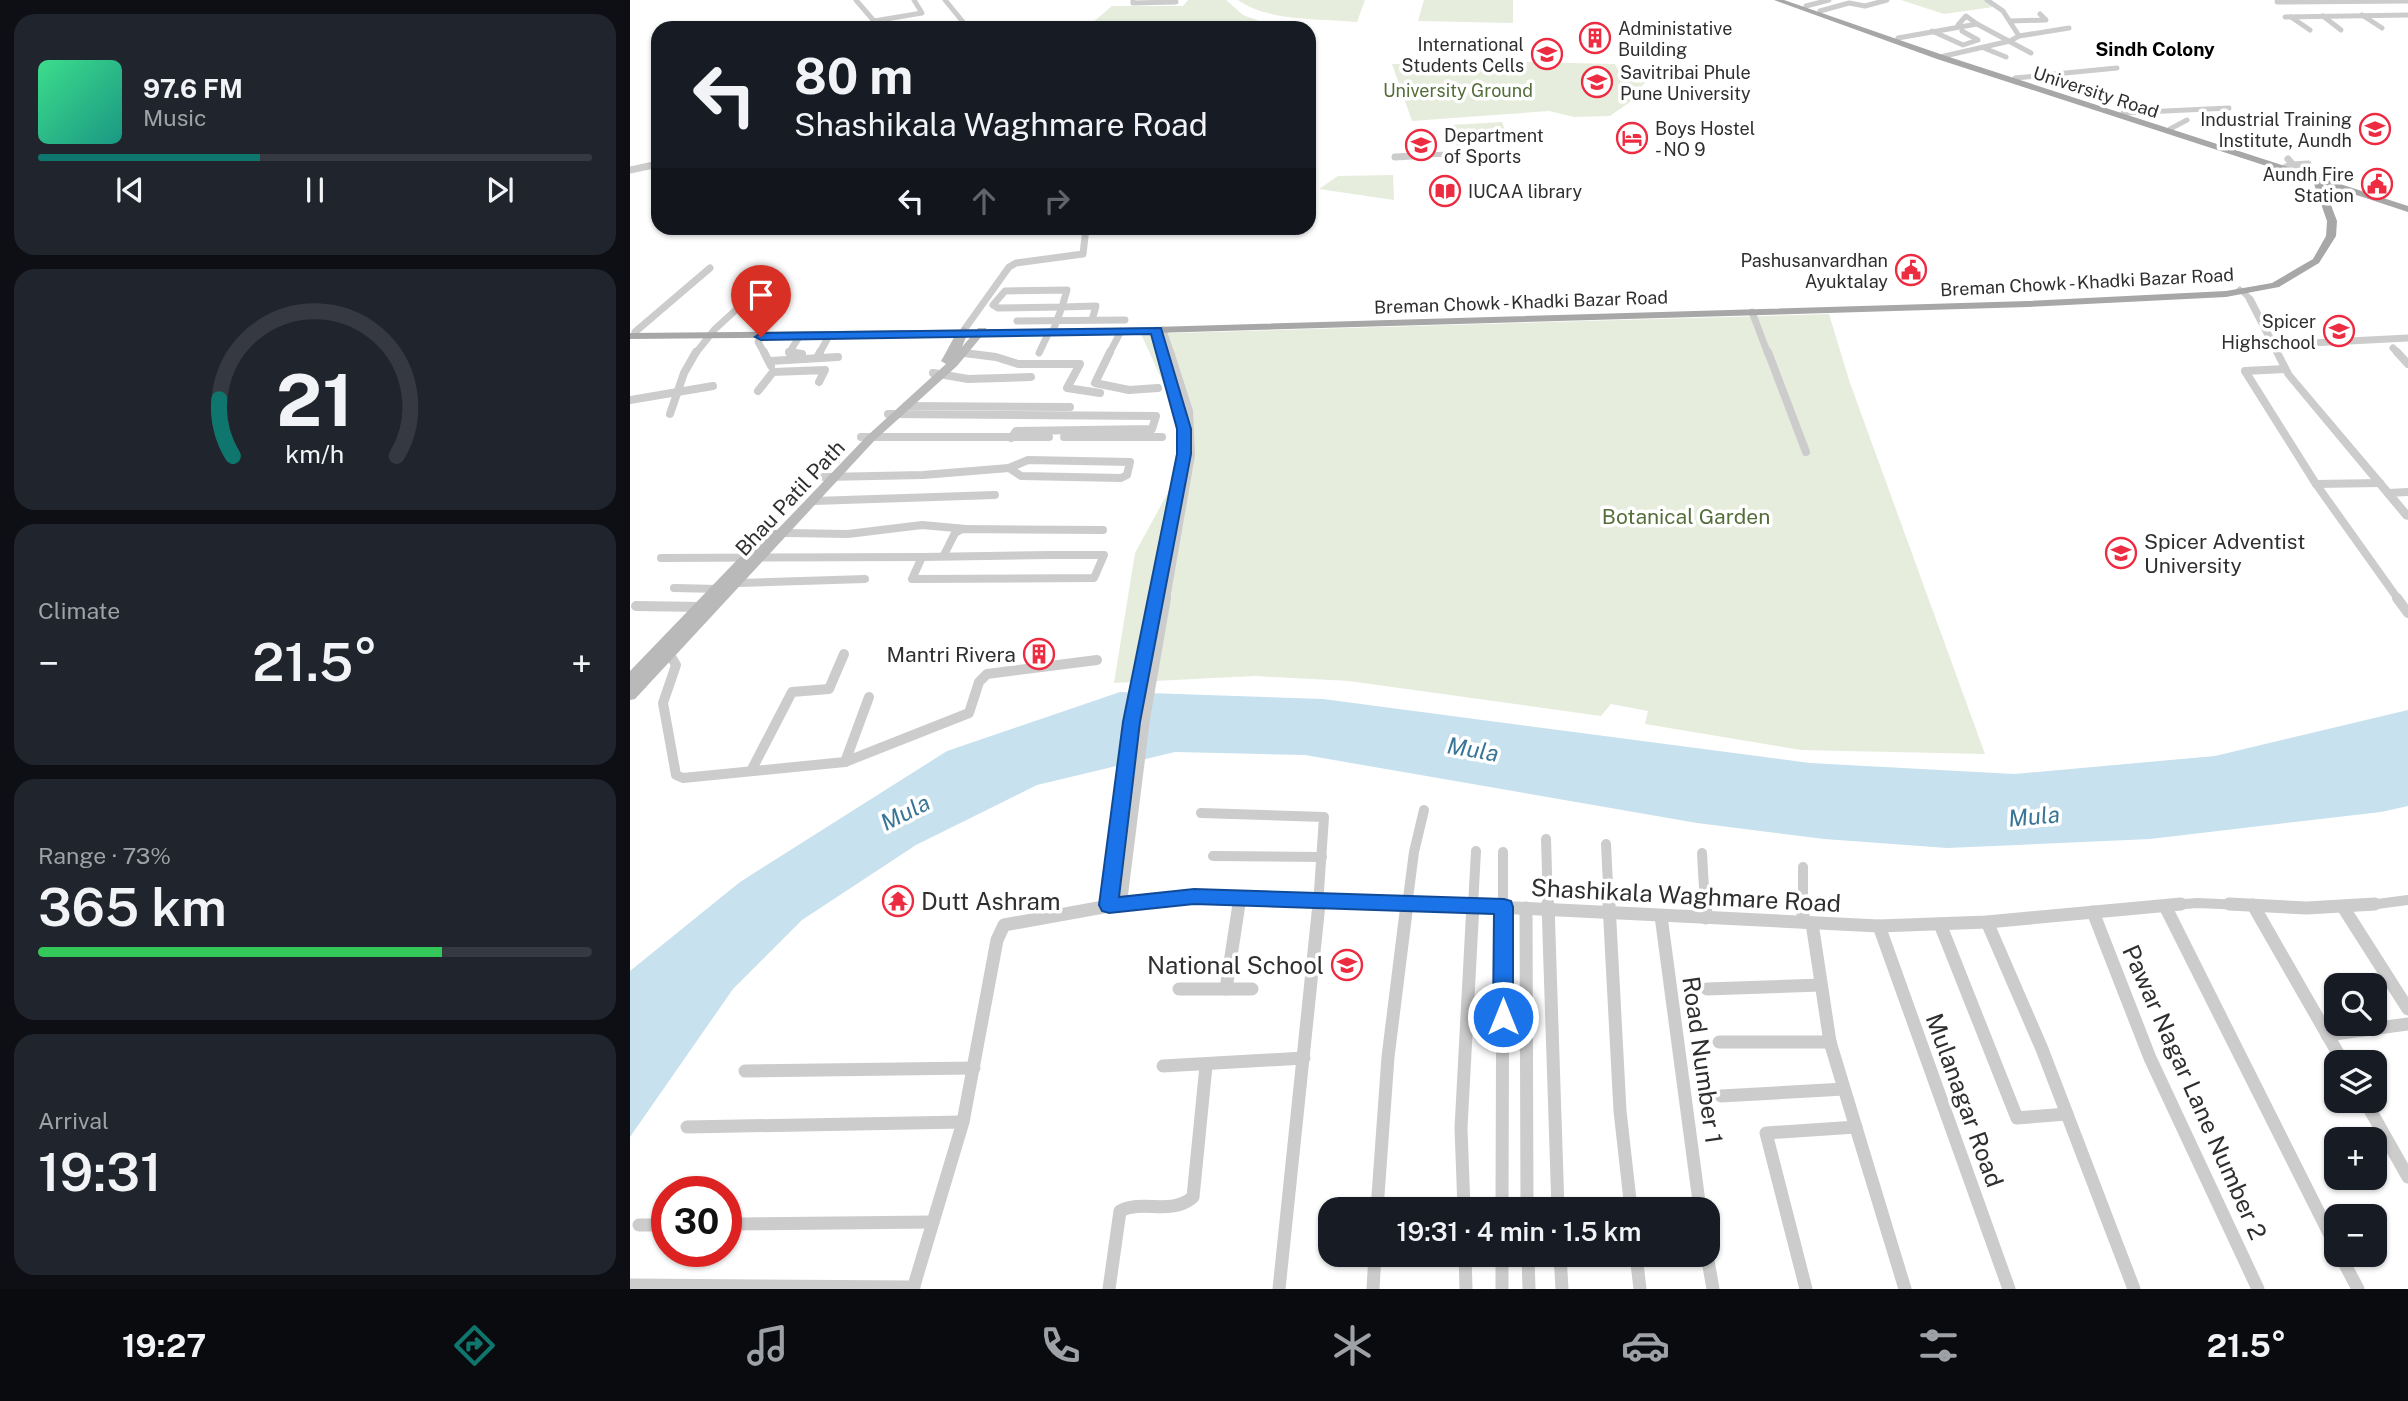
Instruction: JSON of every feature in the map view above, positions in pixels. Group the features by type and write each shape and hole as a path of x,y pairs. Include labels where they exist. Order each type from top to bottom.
{"main road":[{"name":"University Road","path":"1776,0 2289,166 2313,179 2408,208"},
{"name":"University Road","path":"1787,0 1944,56 2289,166"},
{"name":"University Road","path":"2313,179 2408,208"},
{"path":"2312,260 2327,245 2332,228 2329,208 2313,179"},
{"path":"2312,260 2323,234 2325,220 2313,179"},
{"path":"2321,194 2334,190 2358,193"},
{"name":"Breman Chowk - Khadki Bazar Road","path":"707,335 980,332 1054,327 1752,312 2059,302 2243,290 2269,282 2312,260"},
{"name":"Breman Chowk - Khadki Bazar Road","path":"1122,326 1160,330 2243,290"},
{"name":"Breman Chowk - Khadki Bazar Road","path":"632,333 799,337 963,332"},
{"name":"Bhau Patil Path","path":"937,374 954,352 963,332"},
{"name":"Bhau Patil Path","path":"630,680 663,655 738,583 754,559 866,438 964,353 980,332"},
{"name":"Bhau Patil Path","path":"630,695 702,607 719,589 785,533 814,501 830,477"}],"street":[{"path":"856,0 874,21 922,13 914,0"},
{"path":"945,0 962,21"},
{"path":"1133,0 1133,3 1176,2"},
{"path":"1806,6 1829,0"},
{"path":"1840,0 1866,6 1887,0"},
{"path":"1987,0 2003,11 2019,36"},
{"path":"2277,2 2408,1"},
{"path":"1820,11 1850,3"},
{"path":"2010,20 2046,20 2040,14"},
{"path":"2362,15 2382,28"},
{"path":"2323,16 2341,30"},
{"path":"2310,30 2288,17 2406,16"},
{"path":"1898,38 1977,24 2031,52 1998,58"},
{"path":"1931,31 1964,45 1978,40 1960,28"},
{"path":"1944,56 2019,36 2069,28"},
{"path":"1911,35 1953,41"},
{"path":"1983,47 2006,57"},
{"path":"2015,78 2117,68"},
{"path":"2123,113 2229,108"},
{"path":"2171,129 2187,120"},
{"path":"1395,157 1464,153"},
{"path":"2289,166 2308,164"},
{"path":"630,170 651,166"},
{"path":"963,332 1003,271 1016,263 1083,254 1085,235"},
{"path":"632,333 710,268"},
{"path":"670,414 676,391 688,364 707,335 760,288"},
{"path":"1028,308 1036,290"},
{"path":"1039,353 1054,327 1062,307 1067,290 1003,292 993,305 998,308 1062,307 1097,307 1092,320"},
{"path":"2243,290 2285,369 2408,517"},
{"path":"1752,312 1806,453"},
{"path":"1017,321 1054,327 1092,320 1122,326 1095,383 1129,390 1158,388"},
{"path":"1117,898 1132,722 1184,454 1184,429 1160,330"},
{"path":"819,355 829,336"},
{"path":"761,337 758,342 770,361 773,372"},
{"path":"799,337 790,353 838,357"},
{"path":"2272,345 2408,338"},
{"path":"2393,348 2408,364"},
{"path":"964,353 996,357 1018,364 1080,364 1067,388 1100,393"},
{"path":"770,361 819,355"},
{"path":"2285,369 2245,371 2316,484 2408,613"},
{"path":"758,391 773,372 825,370 819,382"},
{"path":"937,374 968,379 1031,377"},
{"path":"630,400 713,386"},
{"path":"902,406 1070,407"},
{"path":"902,406 1156,416 1152,429 1016,430 1011,438"},
{"path":"866,438 1162,437"},
{"path":"830,477 1009,468 1028,460 1130,462 1127,475 1121,478 1021,476 1009,468"},
{"path":"2316,484 2380,484"},
{"path":"2388,493 2408,492"},
{"path":"814,501 995,495"},
{"path":"785,533 848,534 922,525 966,529 1103,530"},
{"path":"944,555 955,533 966,529"},
{"path":"661,558 754,559 944,555 1104,555 1094,578 912,579 922,556"},
{"path":"738,583 865,579"},
{"path":"674,588 719,589"},
{"path":"636,606 702,607"},
{"path":"751,771 792,692 829,689 844,654"},
{"path":"663,655 676,665 663,703 676,775 683,778 845,762 970,713 979,682 987,674 1097,660"},
{"path":"845,762 869,697"},
{"path":"1378,1197 1388,1057 1414,852 1424,810"},
{"path":"1201,813 1324,817 1304,1058 1279,1289"},
{"path":"1546,839 1550,908 1552,1102 1557,1197"},
{"path":"1606,844 1620,1111 1630,1197"},
{"path":"1464,1197 1461,1128 1476,852"},
{"path":"1502,1197 1503,852"},
{"path":"1702,853 1706,918"},
{"path":"1213,856 1322,857"},
{"path":"1803,867 1808,922 1830,1042 1905,1289"},
{"name":"Shashikala Waghmare Road","path":"914,1288 963,1122 997,940 1004,925 1117,898 1172,896 1550,908 1879,926 1987,922 2208,903 2343,907 2408,900"},
{"path":"1226,989 1240,898"},
{"path":"2253,905 2324,1030"},
{"path":"2165,906 2324,1223"},
{"path":"2343,907 2408,1009"},
{"path":"1527,908 1527,1197"},
{"name":"Pawar Nagar Lane Number 2","path":"2093,912 2150,1058 2258,1289"},
{"name":"Road Number 1","path":"1661,916 1698,1197"},
{"path":"1987,922 2067,1114 2134,1289"},
{"path":"1940,924 2017,1118 2067,1114"},
{"name":"Mulanagar Road","path":"1879,926 2009,1289"},
{"path":"1707,989 1821,985"},
{"path":"1179,989 1252,989"},
{"path":"2387,1027 2408,1024"},
{"path":"1719,1042 1830,1042"},
{"path":"1163,1066 1206,1066 1304,1058"},
{"path":"1108,1289 1120,1211 1128,1206 1179,1208 1193,1197 1206,1066"},
{"path":"746,1071 974,1068"},
{"path":"1721,1096 1844,1089"},
{"path":"2372,1113 2407,1173"},
{"path":"687,1127 963,1122"},
{"path":"1806,1289 1766,1133 1856,1127"},
{"path":"742,1224 933,1222"},
{"path":"639,1225 651,1225"},
{"path":"1373,1289 1374,1267"},
{"path":"1465,1267 1466,1289"},
{"path":"1502,1267 1502,1289"},
{"path":"1529,1267 1530,1289"},
{"path":"1561,1267 1562,1289"},
{"path":"1637,1267 1640,1289"},
{"path":"1709,1267 1713,1289"},
{"path":"2346,1267 2358,1289"},
{"path":"630,1285 914,1288"}],"green space":[{"path":"1188,0 1226,0 1243,15 1259,21 1094,21 1112,6 1183,6"},
{"path":"1238,0 1365,0 1357,22 1279,16 1250,7"},
{"path":"1424,0 1513,0 1513,23 1418,21"},
{"path":"1901,0 1986,0 1993,7 1944,14"},
{"name":"University Ground","path":"1392,64 1615,64 1619,71 1652,73 1630,102 1610,116 1574,117 1549,111 1412,121"},
{"path":"1502,122 1509,142 1457,146 1451,125"},
{"path":"1393,175 1394,200 1319,189 1338,176"},
{"name":"Botanical Garden","path":"1829,314 1850,383 1985,754 1801,750 1645,724 1648,711 1611,704 1601,716 1349,681 1255,676 1114,683 1135,553 1177,476 1179,453 1177,425 1168,393 1141,334"}],"water":[{"name":"Mula","path":"1120,692 1323,699 1810,763 2014,774 2215,756 2408,710 2408,806 2381,812 2150,839 1947,848 1824,839 1697,823 1305,755 1175,752 1037,785 916,845 802,920 733,989 630,1137 630,971 740,882 947,751"}],"place":[{"name":"Administative Building","path":"1595,38"},
{"name":"International Students Cells","path":"1547,54"},
{"name":"Savitribai Phule Pune University","path":"1597,82"},
{"name":"Industrial Training Institute, Aundh","path":"2375,129"},
{"name":"Boys Hostel - NO 9","path":"1632,138"},
{"name":"Department of Sports","path":"1421,145"},
{"name":"Aundh Fire Station","path":"2377,184"},
{"name":"IUCAA library","path":"1445,191"},
{"name":"Pashusanvardhan Ayuktalay","path":"1911,270"},
{"name":"Spicer Highschool","path":"2339,331"},
{"name":"Spicer Adventist University","path":"2121,553"},
{"name":"Mantri Rivera","path":"1039,654"},
{"name":"Dutt Ashram","path":"898,901"},
{"name":"National School","path":"1347,965"}],"district":[{"name":"Sindh Colony","path":"2155,49"}],"route":[{"path":"761,337 1156,330 1184,429 1184,454 1132,722 1109,905 1172,896 1194,896 1504,907 1503,1017"}]}
